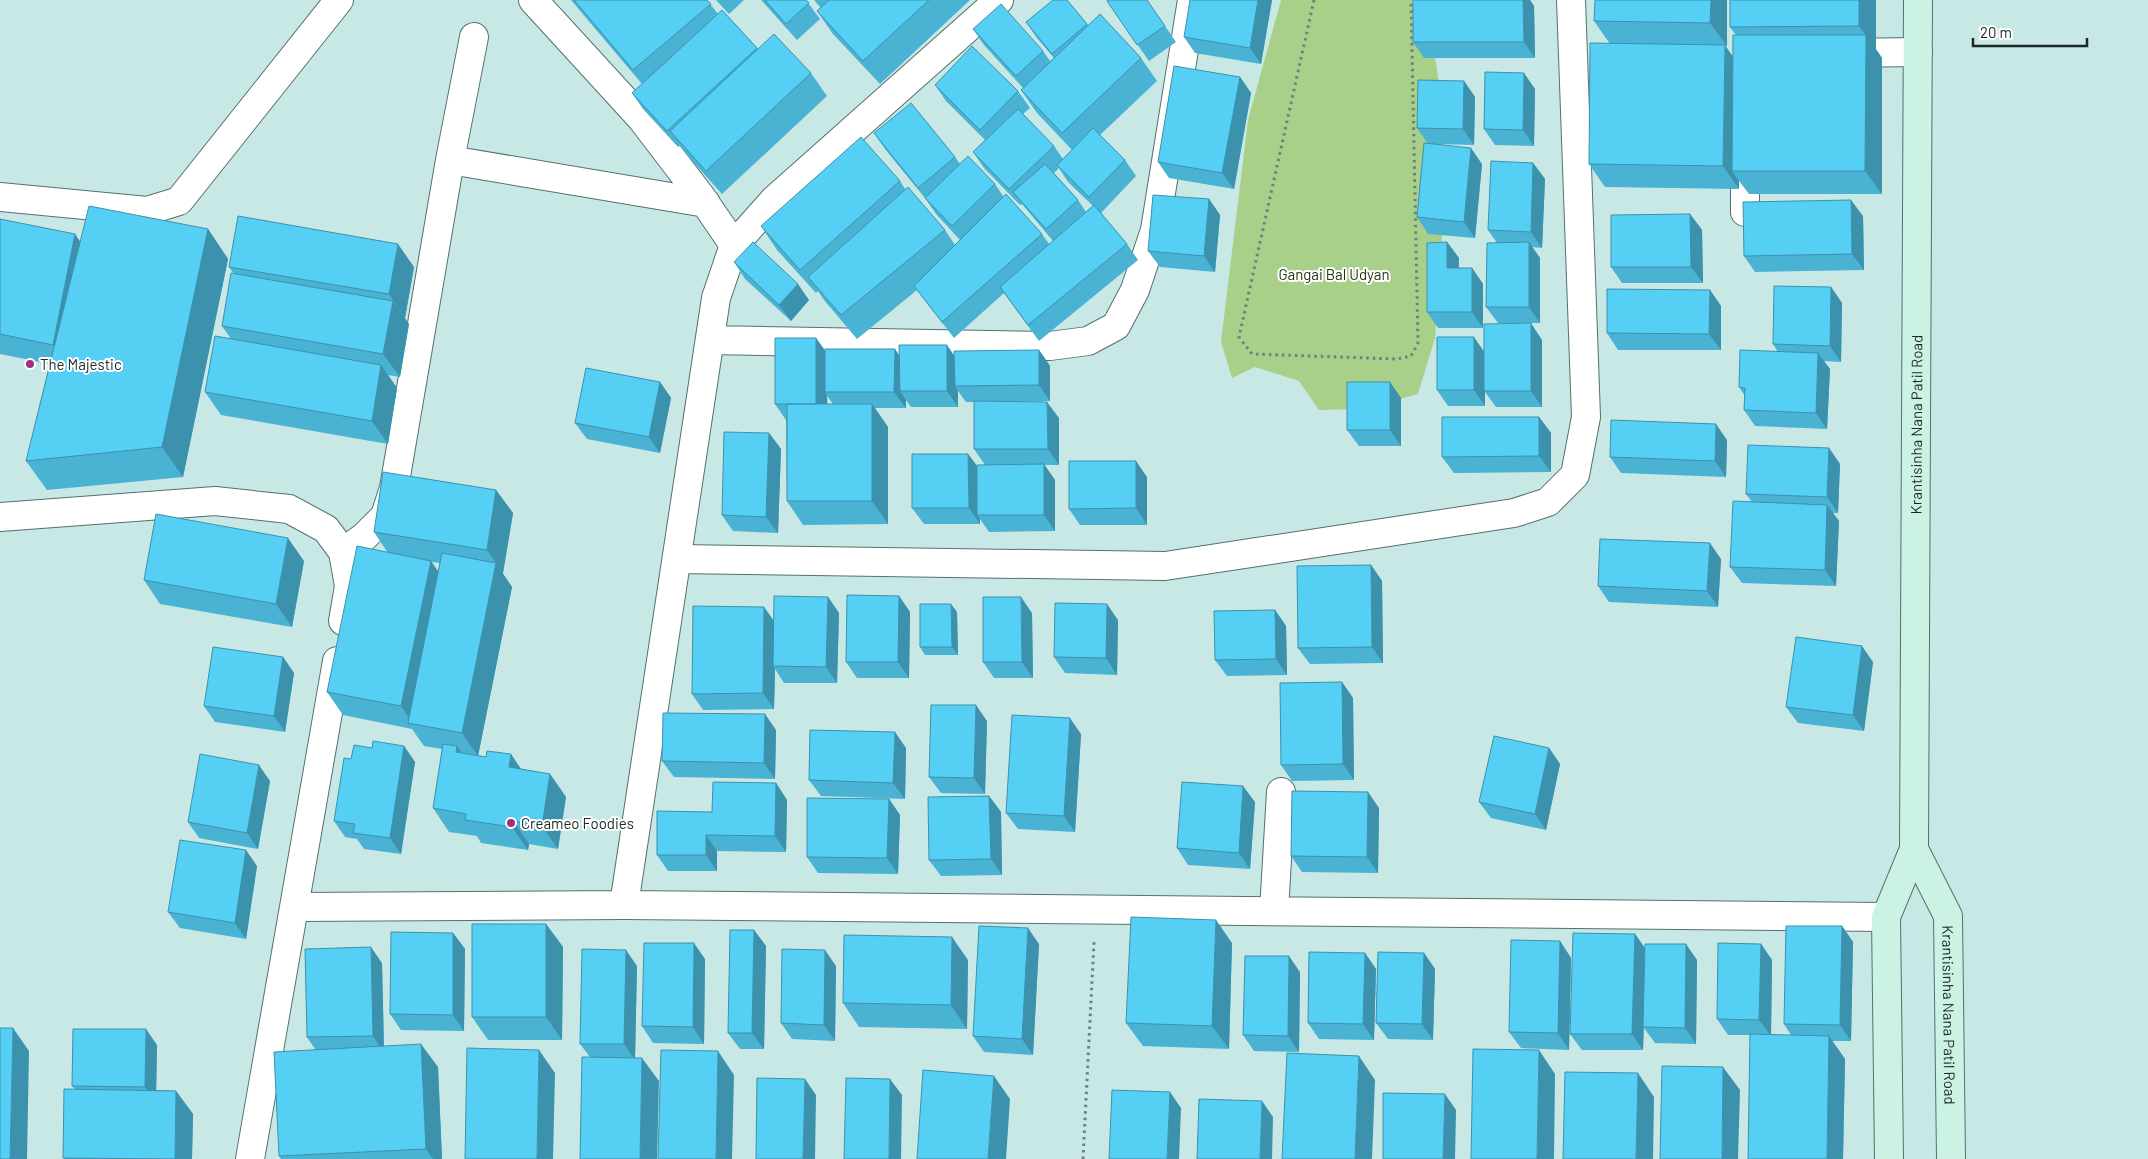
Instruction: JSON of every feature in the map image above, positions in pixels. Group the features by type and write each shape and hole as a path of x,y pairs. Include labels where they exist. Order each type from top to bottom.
{"main road":[{"name":"Krantisinha Nana Patil Road","path":"1889,1159 1886,917 1914,849 1918,0"},
{"name":"Krantisinha Nana Patil Road","path":"1914,849 1948,916 1951,1159"}],"street":[{"path":"0,197 147,211 179,201 339,0"},
{"path":"624,905 716,298 734,245 774,200 999,0"},
{"path":"710,340 1050,346 1088,341 1116,326 1136,290 1155,230 1192,0"},
{"path":"677,559 1165,566 1514,513 1548,502 1575,475 1586,417 1571,0"},
{"path":"546,4 641,118 706,203 734,245"},
{"path":"343,552 364,537 385,516 394,488 450,160 474,37"},
{"path":"1812,54 1918,52"},
{"path":"1745,133 1745,212"},
{"path":"450,160 706,203"},
{"path":"0,517 215,501 289,509 326,528 343,552 349,586 250,1159"},
{"path":"1274,911 1280,792"},
{"path":"295,907 624,905 1095,911 1886,917"}],"path":[{"path":"1314,0 1239,337 1252,354 1397,359 1411,356 1418,343 1411,0"},
{"path":"1083,1159 1095,911"}],"green space":[{"name":"Gangai Bal Udyan","path":"1281,0 1437,0 1432,37 1444,116 1442,235 1435,338 1418,394 1363,409 1319,410 1299,381 1255,367 1232,378 1221,342 1248,120"}],"building":[{"path":"574,0 707,0 711,4 633,70"},
{"path":"765,0 806,0 809,3 786,24"},
{"path":"829,0 929,0 863,61 817,11"},
{"path":"1053,0 1067,0 1087,24 1052,54 1026,22"},
{"path":"1108,0 1147,0 1165,26 1137,45"},
{"path":"1190,0 1258,0 1250,48 1184,37"},
{"path":"1413,0 1523,0 1524,42 1413,42"},
{"path":"1595,0 1711,0 1710,23 1594,21"},
{"path":"1730,0 1859,0 1859,26 1730,27"},
{"path":"1001,4 1043,51 1016,76 973,29"},
{"path":"722,10 757,48 667,131 632,93"},
{"path":"1100,14 1141,58 1062,133 1021,90"},
{"path":"774,34 811,73 706,171 670,131"},
{"path":"1733,35 1866,35 1865,171 1732,171"},
{"path":"1590,43 1725,45 1723,166 1589,164"},
{"path":"972,46 1018,91 980,130 935,85"},
{"path":"1174,66 1240,77 1222,173 1158,162"},
{"path":"1485,72 1524,73 1523,130 1484,129"},
{"path":"1418,80 1464,81 1463,129 1417,128"},
{"path":"911,103 955,157 918,188 874,133"},
{"path":"1018,109 1054,146 1009,189 973,152"},
{"path":"1093,128 1125,160 1089,197 1057,165"},
{"path":"861,137 900,181 800,270 761,226"},
{"path":"1424,143 1471,148 1464,222 1417,217"},
{"path":"968,156 995,184 952,226 925,198"},
{"path":"1491,161 1533,163 1531,232 1488,230"},
{"path":"1045,164 1078,200 1046,229 1013,192"},
{"path":"908,187 945,230 841,315 808,277"},
{"path":"1006,194 1042,234 942,322 914,286"},
{"path":"1153,195 1209,199 1204,256 1148,251"},
{"path":"1851,200 1852,254 1744,256 1743,202"},
{"path":"1094,205 1127,244 1028,325 1000,287"},
{"path":"89,206 208,229 162,447 26,461"},
{"path":"1690,214 1691,267 1611,267 1611,215"},
{"path":"238,216 398,244 389,294 229,267"},
{"path":"0,219 75,234 53,345 0,334"},
{"path":"753,242 798,284 779,305 734,262"},
{"path":"1447,242 1447,268 1472,268 1472,312 1427,312 1427,243"},
{"path":"1529,242 1529,307 1486,307 1487,243"},
{"path":"231,273 393,301 383,354 222,326"},
{"path":"1774,286 1831,287 1830,346 1773,344"},
{"path":"1607,289 1710,290 1709,334 1607,333"},
{"path":"1531,323 1531,391 1484,391 1484,324"},
{"path":"215,336 381,365 372,421 205,392"},
{"path":"1437,337 1474,337 1474,390 1437,390"},
{"path":"775,338 816,338 816,404 775,404"},
{"path":"899,345 947,345 947,391 900,391"},
{"path":"825,349 895,349 894,392 825,392"},
{"path":"1039,350 1039,385 955,386 954,351"},
{"path":"1740,350 1818,353 1816,413 1744,410 1745,388 1739,387"},
{"path":"586,368 660,382 649,437 575,423"},
{"path":"1347,382 1390,382 1390,430 1347,430"},
{"path":"974,401 1047,402 1048,449 974,449"},
{"path":"787,404 872,404 872,501 787,501"},
{"path":"1442,417 1539,417 1539,456 1442,457"},
{"path":"1611,420 1716,424 1715,461 1610,457"},
{"path":"724,432 769,433 766,517 722,515"},
{"path":"1748,445 1829,448 1827,497 1746,494"},
{"path":"912,454 968,454 969,508 912,508"},
{"path":"1069,461 1136,461 1136,508 1069,509"},
{"path":"1044,464 1044,515 977,515 977,465"},
{"path":"383,472 496,490 487,550 374,532"},
{"path":"1733,501 1827,505 1825,570 1730,567"},
{"path":"156,514 288,538 276,604 144,580"},
{"path":"1600,539 1710,543 1707,591 1598,586"},
{"path":"357,546 431,561 401,706 327,692"},
{"path":"442,553 496,563 462,733 408,723"},
{"path":"1371,565 1372,647 1298,648 1297,566"},
{"path":"847,595 899,596 898,662 846,662"},
{"path":"774,596 828,597 826,667 773,666"},
{"path":"983,597 1021,597 1022,662 983,662"},
{"path":"1055,603 1107,604 1106,658 1054,657"},
{"path":"920,604 951,604 952,647 920,647"},
{"path":"693,606 764,607 763,693 692,694"},
{"path":"1275,610 1276,659 1215,660 1214,611"},
{"path":"1796,637 1862,646 1853,715 1786,707"},
{"path":"213,647 283,657 274,716 204,706"},
{"path":"1342,682 1343,764 1281,765 1280,683"},
{"path":"931,705 976,705 974,778 929,777"},
{"path":"663,713 765,714 764,763 662,761"},
{"path":"1012,715 1070,718 1064,816 1006,813"},
{"path":"810,730 895,732 893,783 809,780"},
{"path":"1494,736 1549,748 1535,814 1479,802"},
{"path":"373,741 404,746 390,838 353,833 355,824 334,821 344,758 351,759 354,745 372,748"},
{"path":"443,744 457,746 456,752 486,757 487,751 511,754 509,767 550,774 542,826 513,821 512,827 465,820 466,814 433,808"},
{"path":"200,754 259,765 247,833 188,822"},
{"path":"713,782 776,783 775,836 706,835 706,855 657,855 657,811 712,812"},
{"path":"1182,782 1243,786 1239,853 1177,848"},
{"path":"1292,791 1368,792 1367,857 1291,856"},
{"path":"989,796 991,859 929,860 928,797"},
{"path":"807,798 889,799 887,858 807,857"},
{"path":"180,840 246,850 235,923 168,912"},
{"path":"1131,917 1216,920 1212,1026 1126,1023"},
{"path":"472,924 546,924 546,1017 472,1017"},
{"path":"979,926 1028,928 1022,1039 973,1036"},
{"path":"1786,926 1842,926 1840,1025 1784,1024"},
{"path":"730,930 754,930 752,1033 728,1033"},
{"path":"391,932 453,933 453,1015 390,1014"},
{"path":"1573,933 1635,934 1632,1034 1570,1034"},
{"path":"844,935 952,937 951,1005 843,1003"},
{"path":"1511,940 1560,941 1558,1033 1509,1032"},
{"path":"644,943 694,943 693,1027 642,1026"},
{"path":"1718,943 1761,944 1759,1020 1717,1019"},
{"path":"1645,944 1686,944 1685,1028 1643,1027"},
{"path":"371,947 373,1036 307,1037 305,949"},
{"path":"582,949 626,950 624,1044 580,1044"},
{"path":"782,949 825,950 824,1025 781,1023"},
{"path":"1309,952 1365,953 1363,1024 1308,1023"},
{"path":"1378,952 1424,953 1422,1024 1376,1023"},
{"path":"1245,956 1289,956 1288,1036 1243,1035"},
{"path":"0,1028 13,1028 10,1159 0,1159"},
{"path":"73,1029 146,1029 145,1087 72,1086"},
{"path":"1750,1034 1829,1036 1827,1159 1748,1159"},
{"path":"421,1044 426,1149 279,1156 274,1052"},
{"path":"467,1048 539,1050 537,1159 465,1159"},
{"path":"1473,1049 1539,1050 1537,1159 1471,1159"},
{"path":"661,1050 718,1051 716,1159 658,1159"},
{"path":"1287,1053 1359,1056 1355,1159 1282,1159"},
{"path":"582,1057 642,1058 640,1159 580,1159"},
{"path":"1662,1066 1723,1067 1722,1159 1660,1159"},
{"path":"923,1070 994,1076 988,1159 917,1159"},
{"path":"1565,1072 1638,1073 1636,1159 1563,1159"},
{"path":"757,1078 805,1079 803,1159 756,1159"},
{"path":"846,1078 890,1079 889,1159 844,1159"},
{"path":"64,1089 176,1091 175,1159 63,1158"},
{"path":"1112,1090 1170,1092 1167,1159 1109,1159"},
{"path":"1383,1093 1445,1094 1443,1159 1383,1159"},
{"path":"1199,1099 1262,1101 1260,1159 1197,1159"}],"place":[{"name":"The Majestic","path":"30,364"},
{"name":"Creameo Foodies","path":"511,823"}]}
